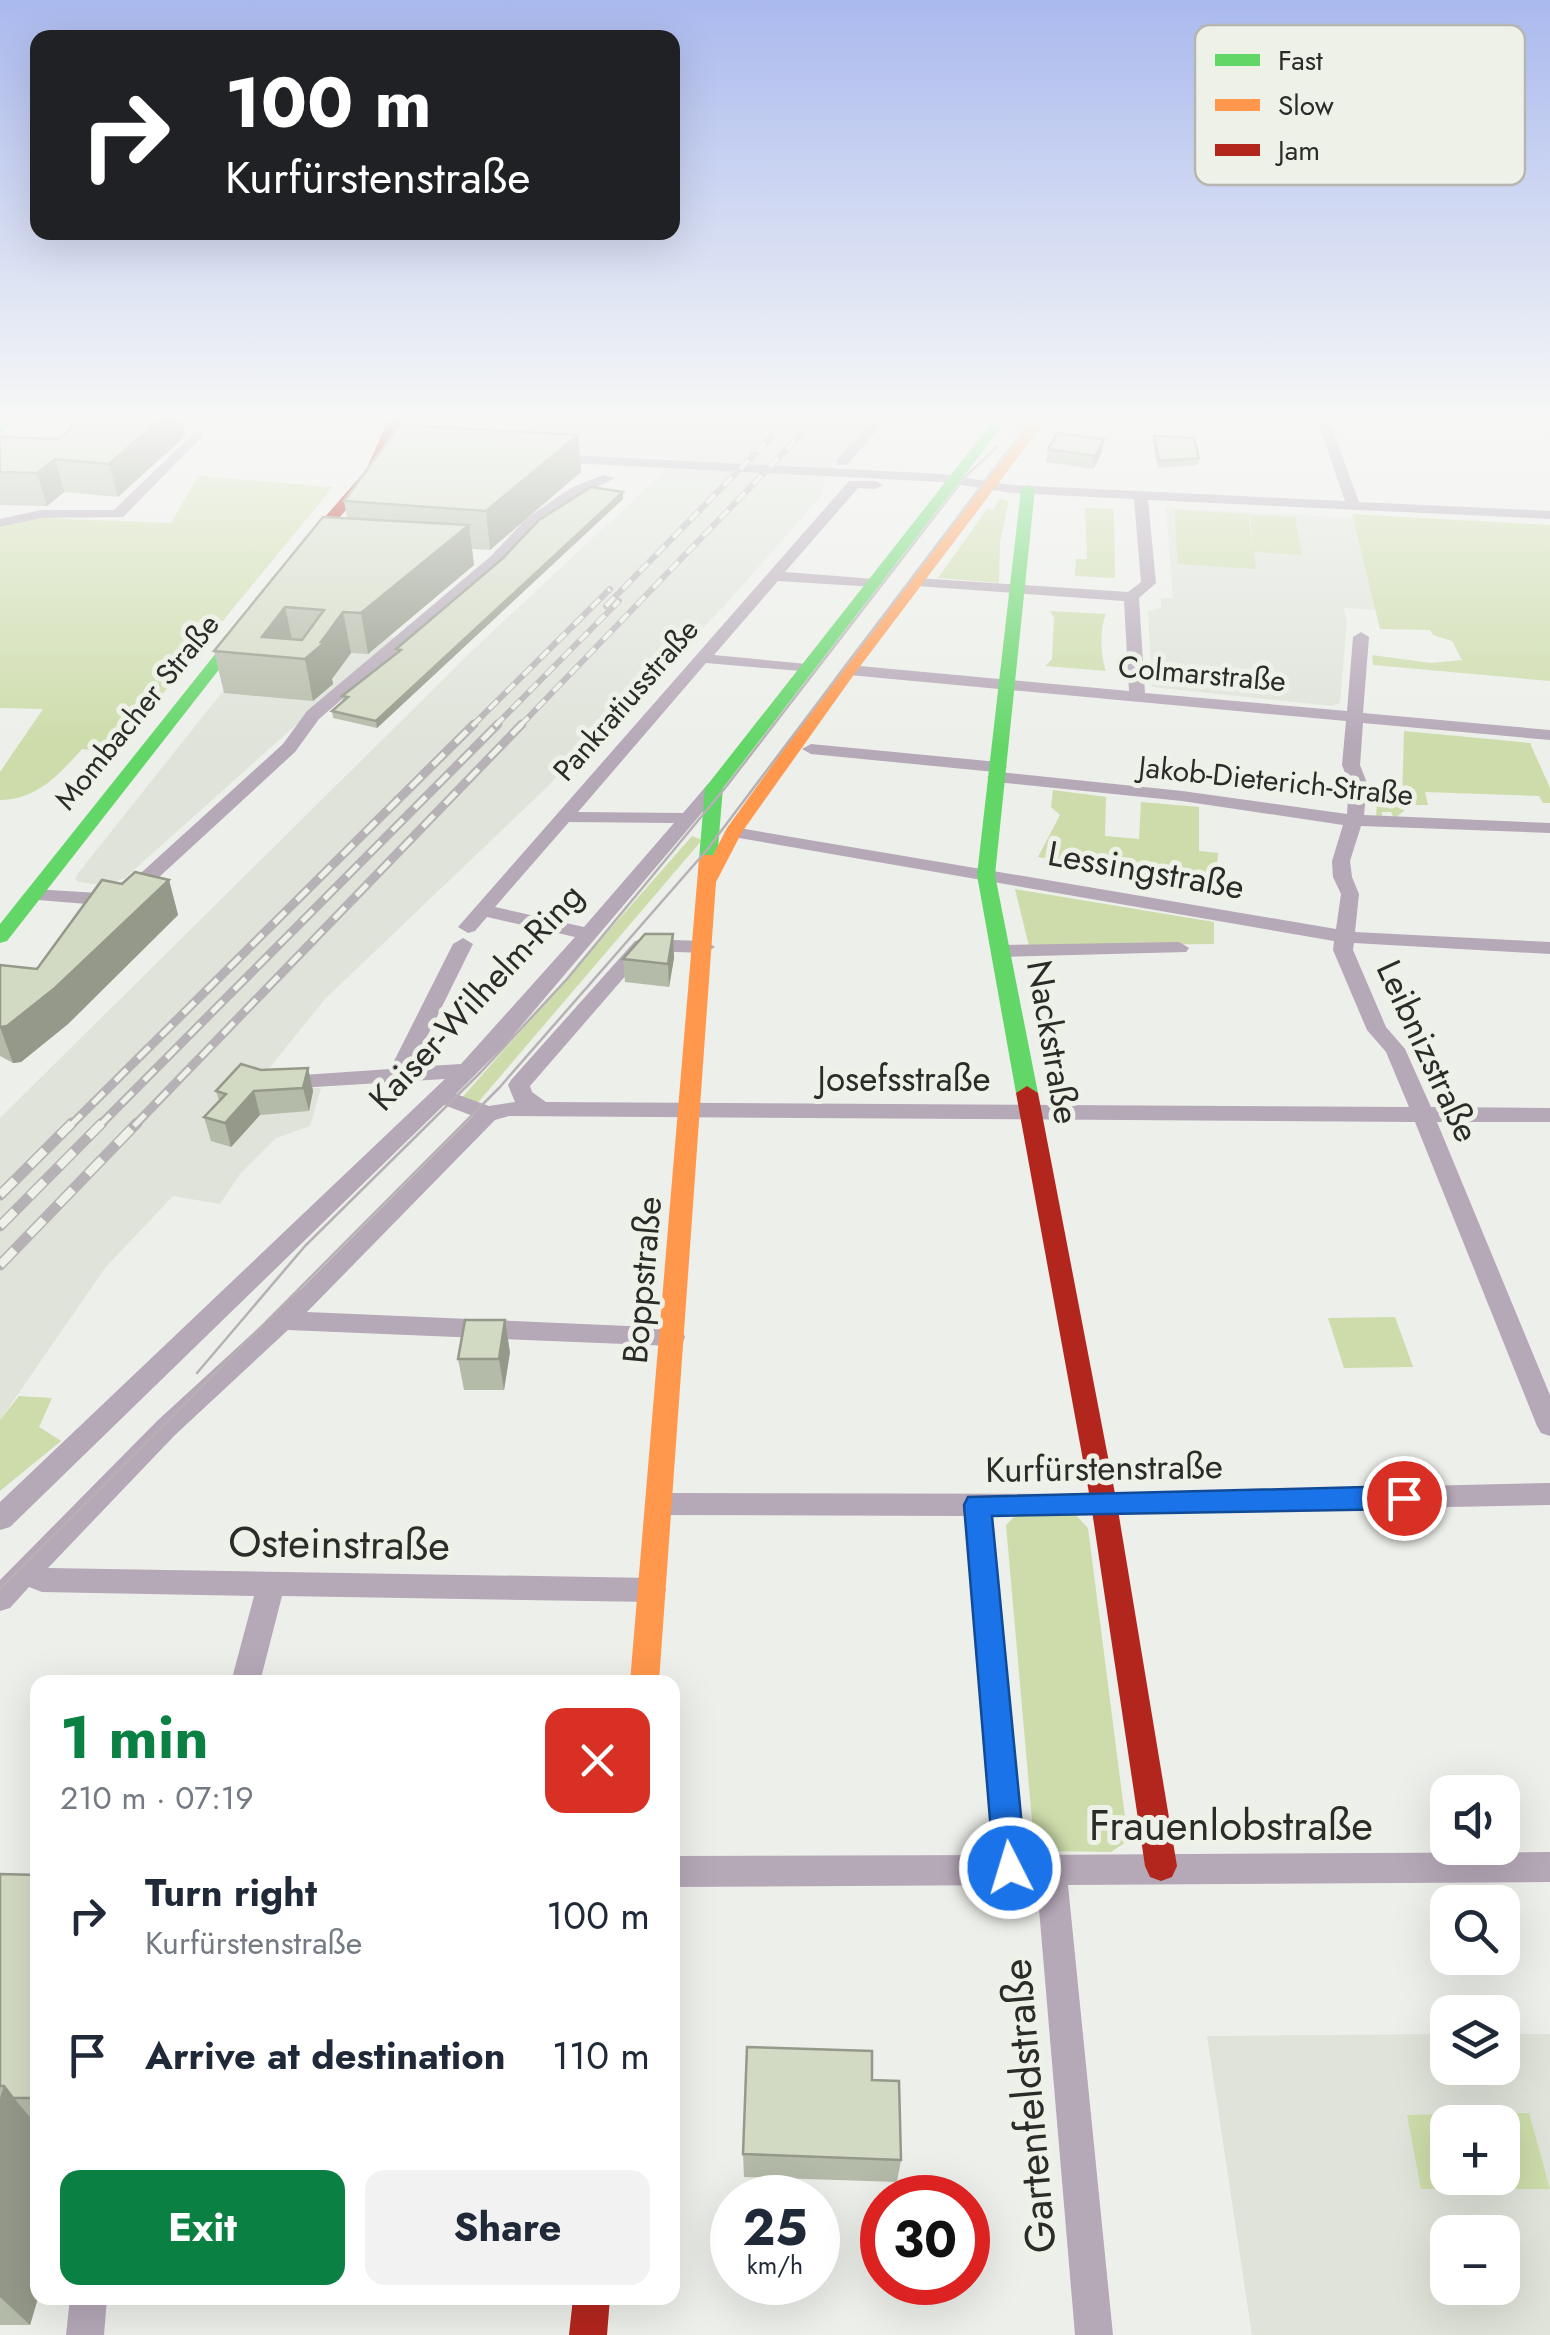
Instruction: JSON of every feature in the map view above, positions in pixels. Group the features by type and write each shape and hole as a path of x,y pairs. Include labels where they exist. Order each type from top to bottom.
{"street":[{"path":"286,574 321,529"},
{"path":"33,894 99,899 138,886 288,748 313,714 529,529"},
{"name":"Pankratiusstraße","path":"398,1074 465,936 482,910 814,529"},
{"name":"Kaiser-Wilhelm-Ring","path":"0,1519 467,1071 714,788 917,529"},
{"path":"733,832 849,670 958,529"},
{"name":"Nackstraße","path":"1022,529 986,876 1104,1504 1161,1866"},
{"path":"917,582 1131,597 1149,583 1144,529"},
{"path":"309,543 333,546"},
{"path":"470,556 496,559"},
{"path":"772,576 875,582"},
{"path":"1131,597 1137,696"},
{"name":"Mombacher Straße","path":"2,938 262,604"},
{"name":"Leibnizstraße","path":"1362,636 1351,765 1360,781 1358,820 1346,833 1341,880 1350,894 1343,950 1377,1030 1395,1049 1550,1426"},
{"path":"700,658 807,670"},
{"name":"Colmarstraße","path":"849,670 1550,735"},
{"name":"Jakob-Dieterich-Straße","path":"810,749 1358,820 1550,828"},
{"name":"Boppstraße","path":"645,1675 710,882 706,851 714,788"},
{"path":"560,818 686,818"},
{"name":"Boppstraße","path":"710,882 733,832"},
{"name":"Lessingstraße","path":"733,832 1346,937 1550,948"},
{"path":"482,910 587,934"},
{"path":"541,1110 522,1096 519,1085 642,945 704,946"},
{"path":"1001,950 1180,948"},
{"path":"278,1083 467,1071"},
{"name":"Josefsstraße","path":"442,1096 488,1114 691,1110 1550,1116"},
{"path":"0,1599 34,1576 166,1428 282,1320 488,1114"},
{"path":"282,1320 673,1337"},
{"name":"Kurfürstenstraße","path":"659,1504 1104,1504 1550,1494"},
{"path":"978,1505 1010,1868"},
{"name":"Osteinstraße","path":"34,1576 271,1585 652,1590"},
{"path":"248,1675 271,1585"},
{"name":"Frauenlobstraße","path":"680,1872 1550,1866"},
{"name":"Gartenfeldstraße","path":"1051,1869 1094,2335"},
{"path":"85,2335 88,2305"},
{"path":"588,2335 591,2305"}],"shaded area":[{"path":"602,529 792,529 728,602 544,790 325,999 254,1087 321,1088 310,1126 276,1138 240,1174 220,1204 173,1196 105,1268 0,1420 0,1118 473,650"},
{"path":"1168,529 1356,529 1377,610 1344,608 1347,621 1340,703 1332,706 1152,687 1148,611 1161,608 1161,598 1173,598"},
{"path":"274,627 394,637 125,878 105,886 75,879 79,872"},
{"path":"1430,2034 1430,2085 1520,2085 1520,2034 1550,2034 1550,2335 1252,2335 1207,2036"}],"green space":[{"path":"0,529 298,529 114,753 82,749 36,791 0,800 0,772 43,709 0,708"},
{"path":"973,529 1003,529 999,583 938,578"},
{"path":"1086,529 1114,529 1115,578 1075,576 1076,559 1087,559"},
{"path":"1175,529 1250,529 1253,548 1251,529 1297,529 1302,555 1254,552 1256,569 1178,564"},
{"path":"1356,529 1550,529 1550,681 1373,665 1372,655 1431,663 1462,660 1452,641 1433,635 1430,630 1380,629"},
{"path":"1050,611 1106,614 1102,643 1106,671 1045,666 1052,659 1054,618"},
{"path":"1404,731 1530,743 1550,788 1550,803 1543,803 1539,796 1425,792 1428,805 1411,805 1394,819 1391,812 1382,812 1382,819 1376,819 1377,801 1402,804"},
{"path":"1053,790 1106,797 1105,836 1139,839 1141,802 1199,807 1199,851 1218,853 1216,887 1038,857 1060,815 1051,807"},
{"path":"692,836 702,840 475,1106 460,1100"},
{"path":"1015,889 1214,922 1214,944 1029,946"},
{"path":"1395,1317 1413,1367 1344,1368 1328,1318"},
{"path":"19,1396 52,1398 39,1427 61,1441 0,1491 0,1420"},
{"path":"1018,1513 1074,1513 1088,1528 1127,1833 1126,1842 1111,1852 1048,1851 1033,1832 1006,1525"},
{"path":"1520,2113 1529,2113 1550,2189 1520,2189"},
{"path":"1407,2115 1430,2115 1430,2189 1421,2189"}],"building":[{"path":"313,529 464,529 361,613 343,612 321,642 325,642 305,659 214,651","holes":["285,607 324,610 302,640 262,637"]},
{"path":"531,529 583,529 376,721 332,711 348,697 342,696 401,650 396,649 503,558"},
{"path":"135,872 169,880 55,988 7,1026 0,1027 0,965 37,969 102,880 122,884"},
{"path":"645,934 673,934 668,964 623,959"},
{"path":"241,1064 261,1070 308,1068 303,1088 254,1091 225,1123 204,1117 226,1094 216,1091"},
{"path":"465,1320 505,1320 499,1359 458,1359"},
{"path":"0,1874 30,1875 30,2098 13,2098 0,2086"},
{"path":"747,2047 872,2051 872,2080 899,2081 901,2160 743,2154"}],"tram line":[{"path":"197,1373 305,1246 480,1073 567,979 725,788 925,529"},
{"path":"0,1589 499,1088 706,851 949,529"}],"railway":[{"path":"606,606 681,529"},
{"path":"520,726 710,529"},
{"path":"472,726 610,589"},
{"path":"495,726 619,601"},
{"path":"70,1126 474,724"},
{"path":"99,1126 498,724"},
{"path":"134,1126 522,724"},
{"path":"0,1195 72,1123"},
{"path":"0,1226 102,1123"},
{"path":"0,1265 137,1123"}],"traffic: fast":[{"path":"708,859 714,788 916,529"},
{"path":"1024,529 986,875 1027,1093"},
{"path":"0,937 245,626"}],"traffic: slow":[{"path":"711,878 733,832 957,529"},
{"path":"645,1675 708,859"}],"traffic: jam":[{"path":"302,552 322,529"},
{"path":"1027,1093 1104,1504 1161,1866"},
{"path":"588,2335 591,2305"}],"route":[{"path":"1010,1868 978,1505 1404,1498"}]}
